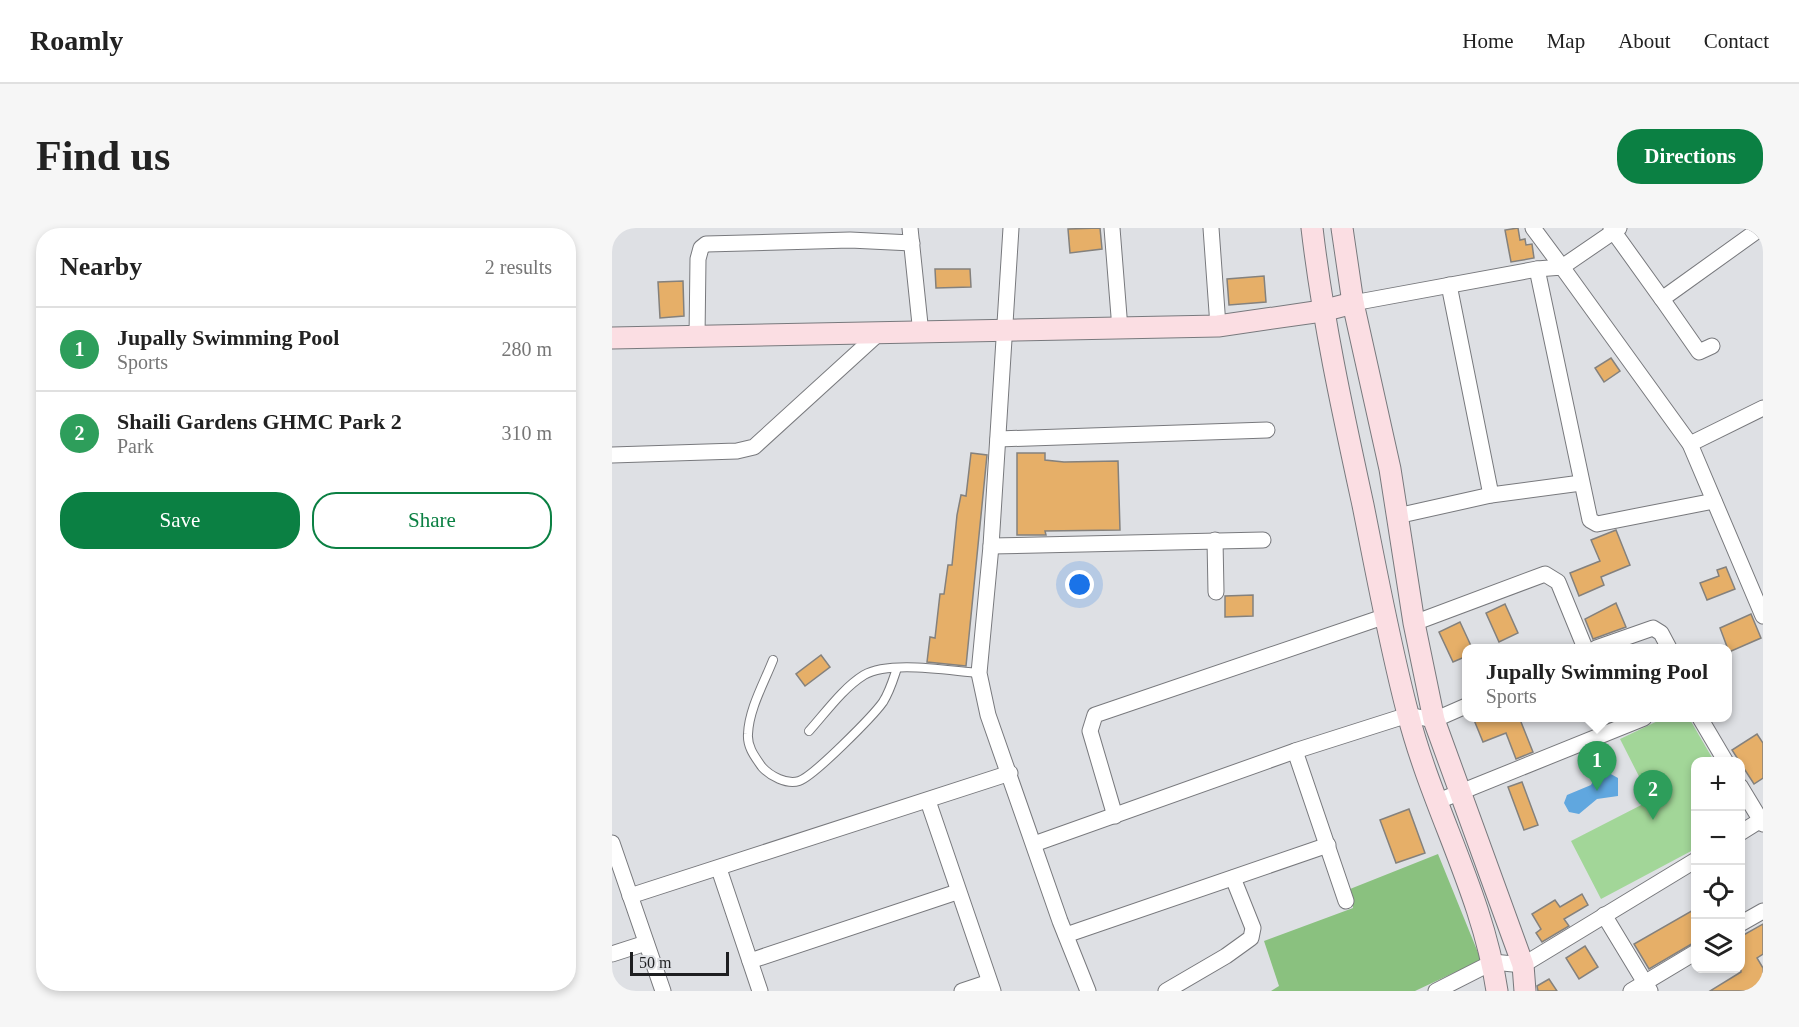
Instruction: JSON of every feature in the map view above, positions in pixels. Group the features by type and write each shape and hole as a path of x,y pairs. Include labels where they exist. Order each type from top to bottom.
{"street":[{"path":"1011,228 999,439 979,673 988,715 1088,991"},
{"path":"1113,228 1120,328"},
{"path":"1211,228 1218,326"},
{"path":"1312,228 1322,311 1408,715 1436,802 1480,917 1497,991"},
{"path":"1342,228 1353,303 1390,469 1414,623 1434,720 1459,794 1523,964 1525,991"},
{"path":"1533,228 1690,444 1763,616"},
{"path":"1662,299 1761,228"},
{"path":"612,338 921,334 1218,326 1322,311 1537,268 1562,267 1615,229 1699,352 1712,345"},
{"path":"697,337 698,259 706,244 850,240 911,235 921,334"},
{"path":"1537,268 1587,517 1594,523 1714,501"},
{"path":"1449,285 1491,495"},
{"path":"612,455 737,451 754,447 879,334"},
{"path":"1690,444 1763,408"},
{"path":"999,439 1267,430"},
{"path":"1397,516 1491,495 1581,483"},
{"path":"1215,540 1216,592"},
{"path":"991,546 1263,540"},
{"path":"1414,623 1545,574 1558,582 1583,644"},
{"path":"1115,816 1090,731 1095,715 1386,616"},
{"path":"1607,644 1653,628 1661,633 1667,644"},
{"path":"1034,844 1295,751 1408,715 1434,720 1462,708"},
{"path":"1436,802 1632,722"},
{"path":"1703,722 1723,757"},
{"path":"1295,751 1346,901"},
{"path":"630,896 1010,773"},
{"path":"1745,794 1762,822 1745,830"},
{"path":"928,801 991,986 962,991"},
{"path":"612,843 663,991"},
{"path":"1066,935 1328,845"},
{"path":"1436,991 1492,962 1523,964 1691,862"},
{"path":"719,868 760,991"},
{"path":"1166,991 1226,957 1251,938 1252,928 1233,878"},
{"path":"750,961 957,891"},
{"path":"1745,921 1763,911"},
{"path":"1604,915 1647,987"},
{"path":"612,954 646,943"},
{"path":"1631,991 1647,987 1691,955"}],"lane":[{"path":"772,660 750,719 748,737 752,753 765,771 782,781 798,781 812,773 867,719 881,704 891,687 897,668"},
{"path":"809,730 854,682 877,669 979,673"}],"green space":[{"path":"1656,722 1691,722 1712,757 1691,757 1691,851 1601,899 1571,841 1651,800 1620,739"},
{"path":"1438,854 1481,960 1415,991 1271,991 1279,986 1264,941 1353,908 1350,889"}],"water":[{"path":"1600,768 1618,778 1618,796 1597,799 1579,814 1569,812 1564,803 1567,795 1591,785"}],"building":[{"path":"1100,228 1102,249 1070,253 1068,229"},
{"path":"1518,228 1520,240 1525,239 1526,245 1532,244 1534,258 1511,262 1505,230"},
{"path":"935,269 970,269 971,287 936,288"},
{"path":"1264,276 1266,302 1229,305 1227,279"},
{"path":"683,281 684,316 660,318 658,282"},
{"path":"1611,358 1620,371 1604,382 1595,368"},
{"path":"971,453 987,455 966,666 927,662 930,637 935,638 940,594 944,594 948,565 952,565 957,515 961,495 966,496"},
{"path":"1017,453 1045,453 1045,460 1064,462 1118,461 1120,530 1045,531 1046,535 1017,535"},
{"path":"1616,530 1630,565 1601,577 1604,585 1579,596 1570,573 1600,561 1591,540"},
{"path":"1726,567 1735,589 1707,600 1700,583 1719,576 1717,570"},
{"path":"1253,595 1253,616 1225,617 1225,596"},
{"path":"1616,603 1626,627 1593,639 1585,619"},
{"path":"1505,604 1518,633 1499,642 1486,613"},
{"path":"1751,614 1761,638 1732,651 1732,644 1726,644 1720,628"},
{"path":"1460,622 1470,644 1462,644 1462,658 1453,662 1439,632"},
{"path":"821,655 830,667 805,686 796,674"},
{"path":"1475,722 1521,722 1533,752 1516,759 1506,733 1483,742"},
{"path":"1757,734 1763,743 1763,778 1754,784 1745,770 1745,757 1737,757 1732,750"},
{"path":"1522,782 1538,825 1524,830 1508,787"},
{"path":"1409,809 1425,853 1396,863 1380,820"},
{"path":"1582,894 1588,905 1564,919 1569,926 1542,942 1536,933 1541,929 1532,914 1555,900 1560,907"},
{"path":"1691,911 1691,944 1649,969 1634,944"},
{"path":"1763,924 1763,954 1757,958 1763,968 1763,991 1710,991 1739,973 1745,973 1745,934"},
{"path":"1585,946 1598,967 1579,979 1566,958"},
{"path":"1549,979 1557,991 1538,991 1537,986"}],"place":[{"name":"Jupally Swimming Pool","path":"1597,791"},
{"name":"Shaili Gardens GHMC Park 2","path":"1653,820"}]}
